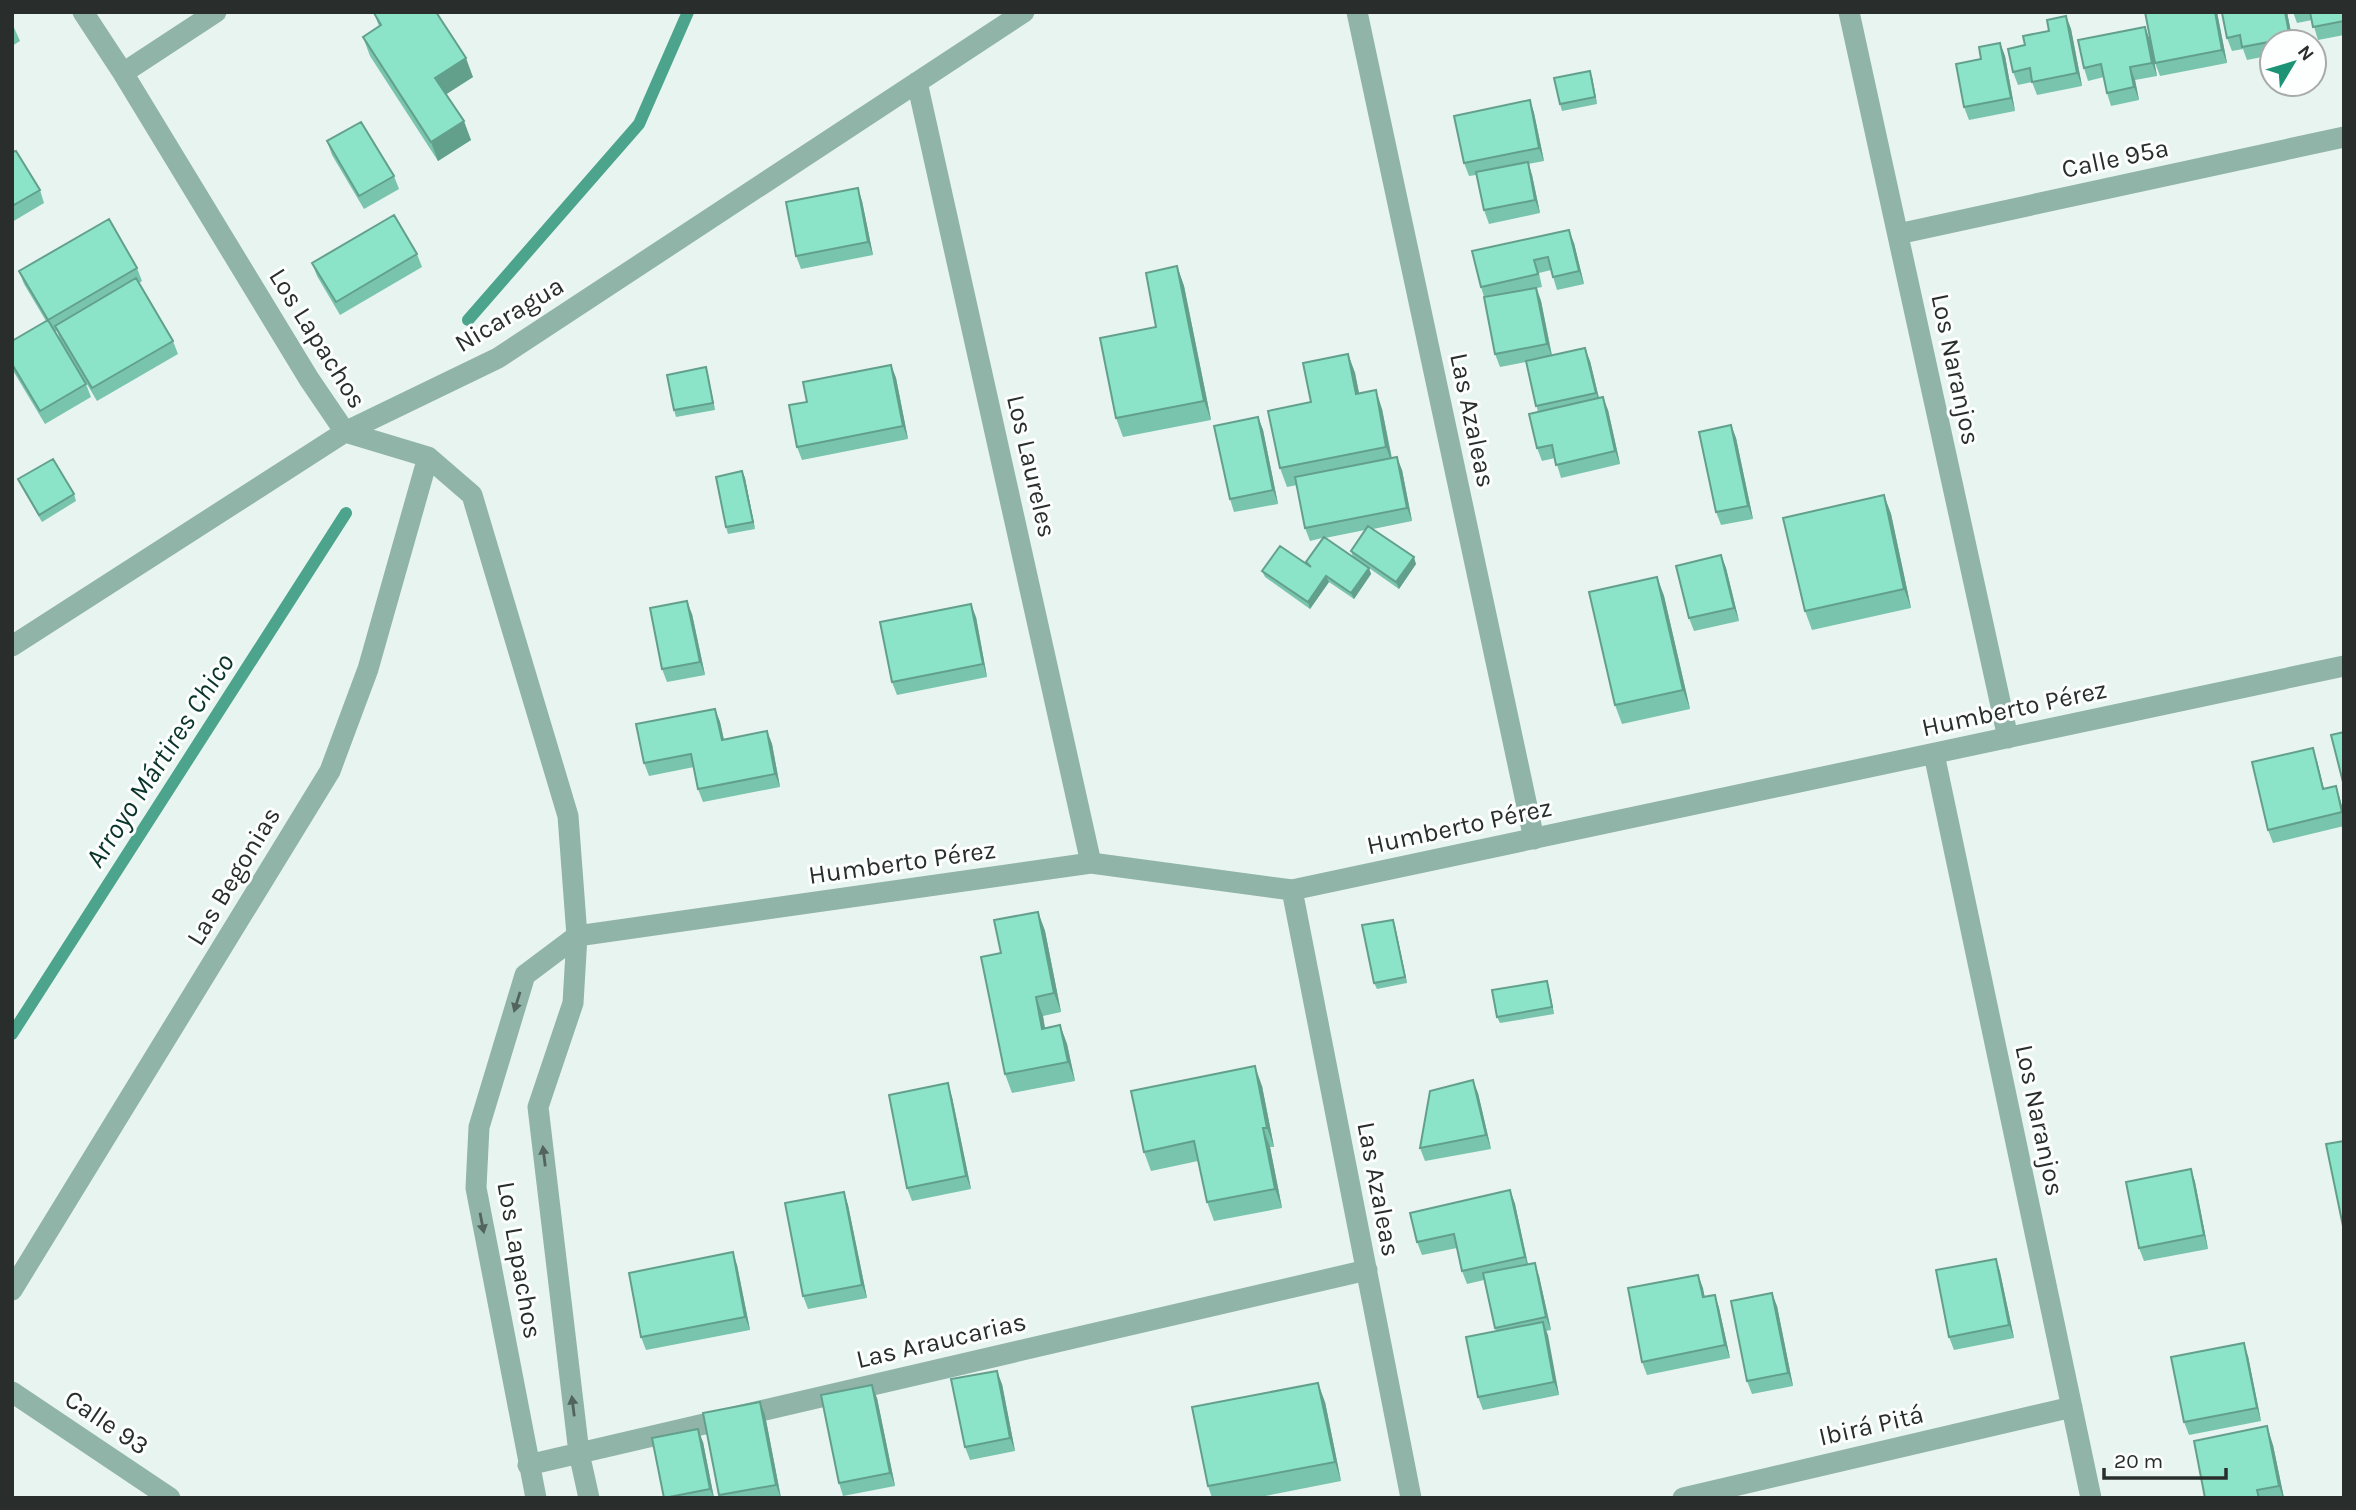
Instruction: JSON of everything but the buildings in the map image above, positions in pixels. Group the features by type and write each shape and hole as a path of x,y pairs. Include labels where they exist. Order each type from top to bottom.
{"street":[{"name":"Los Lapachos","path":"83,12 309,379 345,432 428,457 472,495 568,816 578,936 573,1003 538,1107 579,1453 589,1498"},
{"path":"122,73 216,12"},
{"name":"Nicaragua","path":"12,646 345,432 498,358 1024,12"},
{"name":"Las Azaleas","path":"1357,12 1534,839"},
{"name":"Los Naranjos","path":"1849,12 2008,738"},
{"name":"Los Laureles","path":"917,82 1091,863"},
{"name":"Calle 95a","path":"1898,234 2344,137"},
{"name":"Las Begonias","path":"12,1290 330,771 368,668 428,457"},
{"name":"Humberto Pérez","path":"578,936 1091,863 1292,890 2344,666"},
{"name":"Los Naranjos","path":"1934,754 2091,1498"},
{"name":"Las Azaleas","path":"1292,890 1411,1498"},
{"name":"Los Lapachos","path":"536,1498 476,1188 479,1127 525,975 578,936"},
{"name":"Las Araucarias","path":"528,1465 1367,1270"},
{"name":"Calle 93","path":"12,1392 170,1498"},
{"name":"Ibirá Pitá","path":"1683,1498 2072,1407"}],"waterway":[{"name":"Arroyo Mártires Chico","path":"468,320 639,124 688,12"},
{"name":"Arroyo Mártires Chico","path":"12,1034 346,513"}]}
